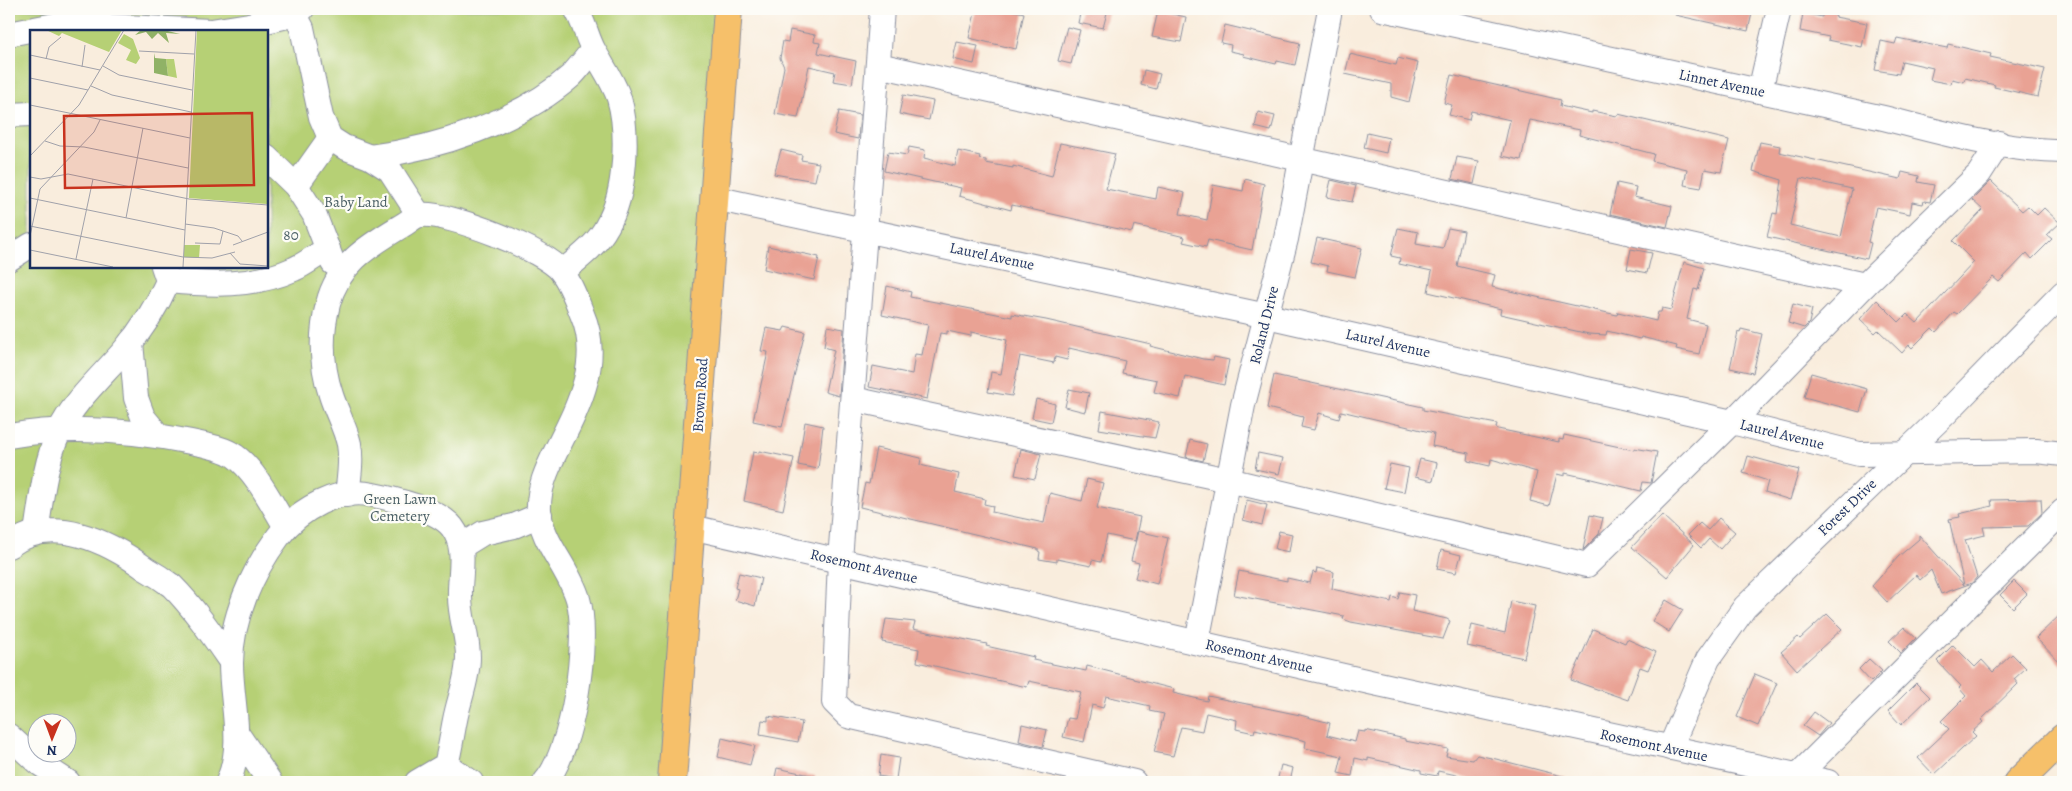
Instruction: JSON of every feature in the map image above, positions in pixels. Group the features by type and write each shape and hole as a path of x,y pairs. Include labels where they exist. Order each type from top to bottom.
{"main road":[{"name":"Brown Road","path":"672,782 728,9"},
{"path":"2018,782 2063,738"}],"street":[{"path":"562,272 592,246 608,226 618,199 623,166 624,128 619,99 610,75 593,50 576,9"},
{"path":"882,9 840,560 834,702 848,716 1134,782"},
{"name":"Roland Drive","path":"1197,642 1242,405 1286,239 1330,9"},
{"name":"Linnet Avenue","path":"1382,9 1999,143 2040,151 2063,151"},
{"path":"1760,92 1778,9"},
{"path":"215,30 297,11 321,117 330,138 344,147 370,157 390,170 420,215"},
{"path":"9,34 60,24 189,30"},
{"path":"370,157 410,151 484,128 545,96 572,75 593,50"},
{"path":"878,65 1865,285"},
{"path":"9,115 30,114"},
{"path":"296,186 330,138"},
{"path":"853,399 1228,480 1587,565 1732,422 1865,285 1979,174 1999,143"},
{"path":"268,159 296,186 314,214 338,276"},
{"name":"Laurel Avenue","path":"714,198 1267,316 1732,422 1859,454 2036,451 2063,454"},
{"path":"347,495 350,473 349,444 331,396 323,360 322,334 328,302 338,276 355,256 379,238 420,215 449,218 502,237 534,253 562,272 584,318 589,344 589,370 581,398 542,483 540,515 542,527 569,576 579,601 582,654 565,747 553,773 545,782"},
{"path":"9,259 30,246"},
{"path":"36,532 45,482 59,432 75,406 145,323 166,274 203,284 256,282 297,268 328,249"},
{"name":"Forest Drive","path":"1670,748 1708,659 1745,607 1903,454 2063,293"},
{"path":"130,342 136,398 143,417 158,435"},
{"path":"9,436 117,430 158,435 206,445 235,456 253,476 286,527"},
{"path":"228,782 233,770 238,735 231,662 236,625 248,590 260,564 294,518 322,500 360,492 394,499 428,511 452,526 462,546 460,599 468,658 464,688 446,765 417,782"},
{"path":"1796,779 2063,511"},
{"path":"462,546 483,533 514,526 540,515"},
{"name":"Rosemont Avenue","path":"691,527 1670,748 1750,774 1828,782"},
{"path":"9,546 36,532 59,532 90,538 120,550 171,586 231,662"},
{"path":"238,735 270,782"},
{"path":"9,736 37,762 68,782"},
{"path":"446,765 471,782"}],"green space":[{"name":"Green Lawn Cemetery","path":"9,9 718,9 661,782 9,782"}],"building":[{"path":"976,9 1006,9 1024,13 1016,49 969,38"},
{"path":"1081,9 1108,9 1103,28 1078,23"},
{"path":"1676,9 1753,9 1748,31 1675,15"},
{"path":"1823,9 1837,9 1835,17 1867,23 1862,47 1828,40 1829,37 1800,31 1803,13 1822,17"},
{"path":"1158,11 1186,17 1181,42 1152,37"},
{"path":"1225,25 1300,43 1295,65 1277,61 1276,64 1230,51 1231,45 1221,43"},
{"path":"1067,27 1080,30 1071,64 1058,61"},
{"path":"790,30 815,35 814,42 820,43 818,53 856,61 852,84 833,81 835,72 809,66 798,118 775,114 784,67 780,58 783,41 788,42"},
{"path":"1897,38 1947,48 1948,44 1991,54 1990,57 2045,69 2038,97 1965,78 1964,82 1952,79 1951,84 1930,80 1933,68 1902,61 1899,74 1875,70 1881,41 1895,44"},
{"path":"957,42 978,46 974,64 953,59"},
{"path":"1350,54 1396,65 1398,58 1418,63 1409,102 1391,97 1391,84 1345,74"},
{"path":"1144,70 1160,74 1156,89 1141,85"},
{"path":"1451,75 1561,100 1560,106 1592,113 1592,111 1617,116 1618,114 1729,140 1721,172 1705,169 1701,188 1684,185 1687,169 1652,161 1654,154 1579,135 1580,130 1530,120 1521,160 1502,156 1510,120 1471,111 1469,120 1449,115 1452,105 1444,103"},
{"path":"903,95 933,101 929,120 899,114"},
{"path":"839,111 860,115 858,139 834,134"},
{"path":"1258,112 1275,116 1271,131 1255,127"},
{"path":"1367,133 1389,138 1386,153 1364,148"},
{"path":"1760,142 1780,146 1779,152 1900,179 1902,172 1919,176 1918,182 1934,185 1930,202 1924,201 1923,204 1912,202 1910,214 1876,207 1868,242 1871,243 1867,259 1767,237 1773,213 1777,214 1782,180 1753,171","holes":["1801,178 1852,189 1841,237 1790,225"]},
{"path":"1060,143 1115,154 1106,189 1156,199 1158,187 1185,193 1180,214 1207,220 1213,185 1243,191 1245,179 1264,184 1252,250 1208,240 1206,247 1183,242 1185,237 1134,225 1132,232 1012,205 1011,210 959,196 961,188 884,171 888,152 907,155 909,147 925,150 924,158 955,166 958,151 980,156 979,159 986,160 986,163 1013,168 1013,166 1052,176"},
{"path":"781,150 802,155 801,160 819,163 815,181 774,174"},
{"path":"1457,157 1479,161 1474,184 1452,179"},
{"path":"1331,180 1356,186 1352,202 1327,197"},
{"path":"1991,181 2022,211 2028,206 2037,215 2044,208 2060,223 2047,235 2052,239 2032,259 2027,253 1999,282 1993,277 1957,314 1954,312 1936,332 1932,328 1912,348 1909,345 1902,353 1878,330 1875,333 1860,319 1877,300 1899,322 1907,314 1917,323 1974,262 1953,241 1983,210 1972,200"},
{"path":"1617,183 1636,187 1634,197 1672,206 1667,227 1610,214"},
{"path":"1398,228 1418,232 1416,244 1443,249 1448,228 1464,231 1457,266 1495,275 1492,287 1617,315 1618,312 1656,321 1658,312 1661,312 1662,308 1671,310 1684,262 1704,268 1698,290 1694,289 1687,319 1706,324 1699,354 1676,349 1677,346 1641,337 1640,339 1607,331 1606,335 1589,334 1500,314 1501,309 1428,292 1432,271 1399,264 1400,258 1391,256"},
{"path":"1317,238 1362,248 1355,277 1327,271 1328,266 1311,262"},
{"path":"768,246 819,257 814,280 764,269"},
{"path":"1631,249 1652,253 1647,273 1627,269"},
{"path":"887,286 911,292 910,297 1012,317 1012,314 1046,320 1151,344 1150,346 1203,359 1213,360 1214,357 1229,360 1224,385 1185,376 1180,398 1154,392 1157,380 1122,373 1125,361 1069,348 1067,360 1055,357 1054,363 1020,356 1012,396 988,392 991,372 1001,374 1007,340 971,332 971,336 947,331 947,334 940,333 927,399 869,387 873,366 912,374 915,354 922,355 928,325 882,315"},
{"path":"1793,304 1812,309 1809,323 1804,328 1788,323"},
{"path":"827,326 844,329 839,396 825,392 834,350 824,347"},
{"path":"785,327 805,332 782,427 753,421 768,352 761,351 766,328 783,331"},
{"path":"1741,329 1762,334 1753,373 1730,368 1738,332 1740,333"},
{"path":"1811,373 1867,389 1860,412 1804,397"},
{"path":"1274,375 1423,407 1423,410 1497,424 1496,428 1498,429 1559,442 1559,439 1563,440 1564,435 1634,450 1634,448 1657,452 1651,483 1643,482 1641,491 1565,473 1565,476 1557,474 1549,506 1530,501 1537,472 1491,459 1490,466 1468,461 1469,453 1432,446 1434,433 1341,411 1339,419 1319,413 1314,430 1301,427 1303,417 1267,408"},
{"path":"1069,389 1089,393 1085,412 1065,407"},
{"path":"1036,399 1055,404 1051,422 1032,418"},
{"path":"1102,411 1159,422 1155,438 1099,429"},
{"path":"805,422 823,426 818,469 798,465"},
{"path":"1190,440 1207,444 1203,461 1186,457"},
{"path":"876,448 921,458 920,465 959,474 955,492 985,499 984,504 993,506 992,512 1044,523 1050,493 1082,501 1087,479 1103,483 1097,508 1140,517 1135,541 1107,535 1101,562 1092,560 1091,566 1057,559 1057,562 1039,559 1040,552 1038,549 860,507 865,483 869,484"},
{"path":"1021,449 1041,454 1035,479 1015,475"},
{"path":"759,451 794,458 783,510 744,501 753,452 759,453"},
{"path":"1258,453 1283,458 1279,474 1255,469"},
{"path":"1748,456 1799,470 1790,500 1765,492 1768,481 1743,473"},
{"path":"1420,459 1437,463 1433,481 1415,477"},
{"path":"1390,464 1409,468 1404,492 1384,488"},
{"path":"2041,499 2042,513 2028,526 1983,527 1985,535 1965,540 1977,577 1972,583 1941,594 1931,570 1920,580 1916,575 1887,602 1872,586 1899,556 1919,539 1919,535 1964,585 1949,519 1960,517 1959,514 1992,506 1991,500"},
{"path":"1247,500 1267,505 1262,525 1243,520"},
{"path":"1590,515 1603,518 1599,534 1583,550"},
{"path":"1662,515 1694,545 1667,577 1632,547"},
{"path":"1719,518 1735,532 1720,549 1709,539 1701,548 1688,535 1700,523 1708,530"},
{"path":"1138,531 1168,538 1157,584 1135,578 1139,563 1131,561"},
{"path":"1279,531 1292,534 1289,552 1275,549"},
{"path":"1441,550 1461,555 1456,573 1437,569"},
{"path":"1317,568 1334,572 1332,589 1391,602 1392,597 1398,599 1400,592 1415,595 1412,611 1450,621 1443,639 1351,622 1343,619 1344,616 1234,595 1239,571 1287,581 1287,578 1310,583 1313,572 1316,573"},
{"path":"739,573 761,578 755,606 735,600 738,589 735,588"},
{"path":"2014,581 2027,594 2013,608 2000,595"},
{"path":"1666,600 1683,610 1669,632 1652,621"},
{"path":"1511,601 1535,606 1524,658 1467,646 1472,625 1505,633"},
{"path":"2063,612 2063,666 2036,638"},
{"path":"1827,614 1842,629 1797,670 1781,652 1798,637 1800,639"},
{"path":"886,619 915,622 913,629 987,644 986,646 1034,657 1033,660 1086,671 1087,666 1174,689 1173,693 1207,701 1208,696 1300,715 1330,723 1327,735 1355,742 1358,731 1365,732 1365,730 1405,739 1405,741 1448,749 1446,756 1473,760 1477,755 1496,759 1566,777 1566,782 1469,782 1470,778 1438,771 1437,776 1421,773 1421,770 1368,758 1368,761 1355,758 1352,776 1338,773 1342,756 1305,748 1306,741 1255,729 1254,733 1236,729 1237,720 1206,713 1202,731 1181,727 1173,756 1154,752 1164,714 1149,711 1150,706 1106,696 1103,708 1092,705 1084,742 1063,737 1068,718 1075,719 1081,692 1029,681 1027,687 917,662 919,649 882,642"},
{"path":"1904,627 1916,638 1901,653 1889,641"},
{"path":"1593,629 1625,643 1627,639 1656,652 1648,670 1640,667 1628,700 1571,680"},
{"path":"1953,645 1975,667 1982,660 1993,672 2012,654 2026,668 2014,679 2018,684 1981,720 1983,722 1972,732 1976,736 1934,775 1918,758 1949,729 1941,721 1966,696 1959,688 1961,686 1937,661"},
{"path":"1869,659 1882,671 1871,682 1859,669"},
{"path":"1755,674 1777,683 1758,726 1737,717"},
{"path":"1916,683 1930,697 1901,725 1888,711"},
{"path":"1814,712 1829,723 1818,736 1803,726"},
{"path":"768,716 802,722 798,742 760,735 762,720 768,721"},
{"path":"1022,724 1047,730 1043,747 1019,741"},
{"path":"722,738 755,746 750,765 718,757"},
{"path":"881,755 899,758 896,779 878,776"},
{"path":"1281,765 1293,768 1290,782 1277,782"},
{"path":"777,768 815,776 815,782 774,782"}],"park label":[{"name":"Baby Land","path":"356,202"},
{"name":"80","path":"291,235"}]}
